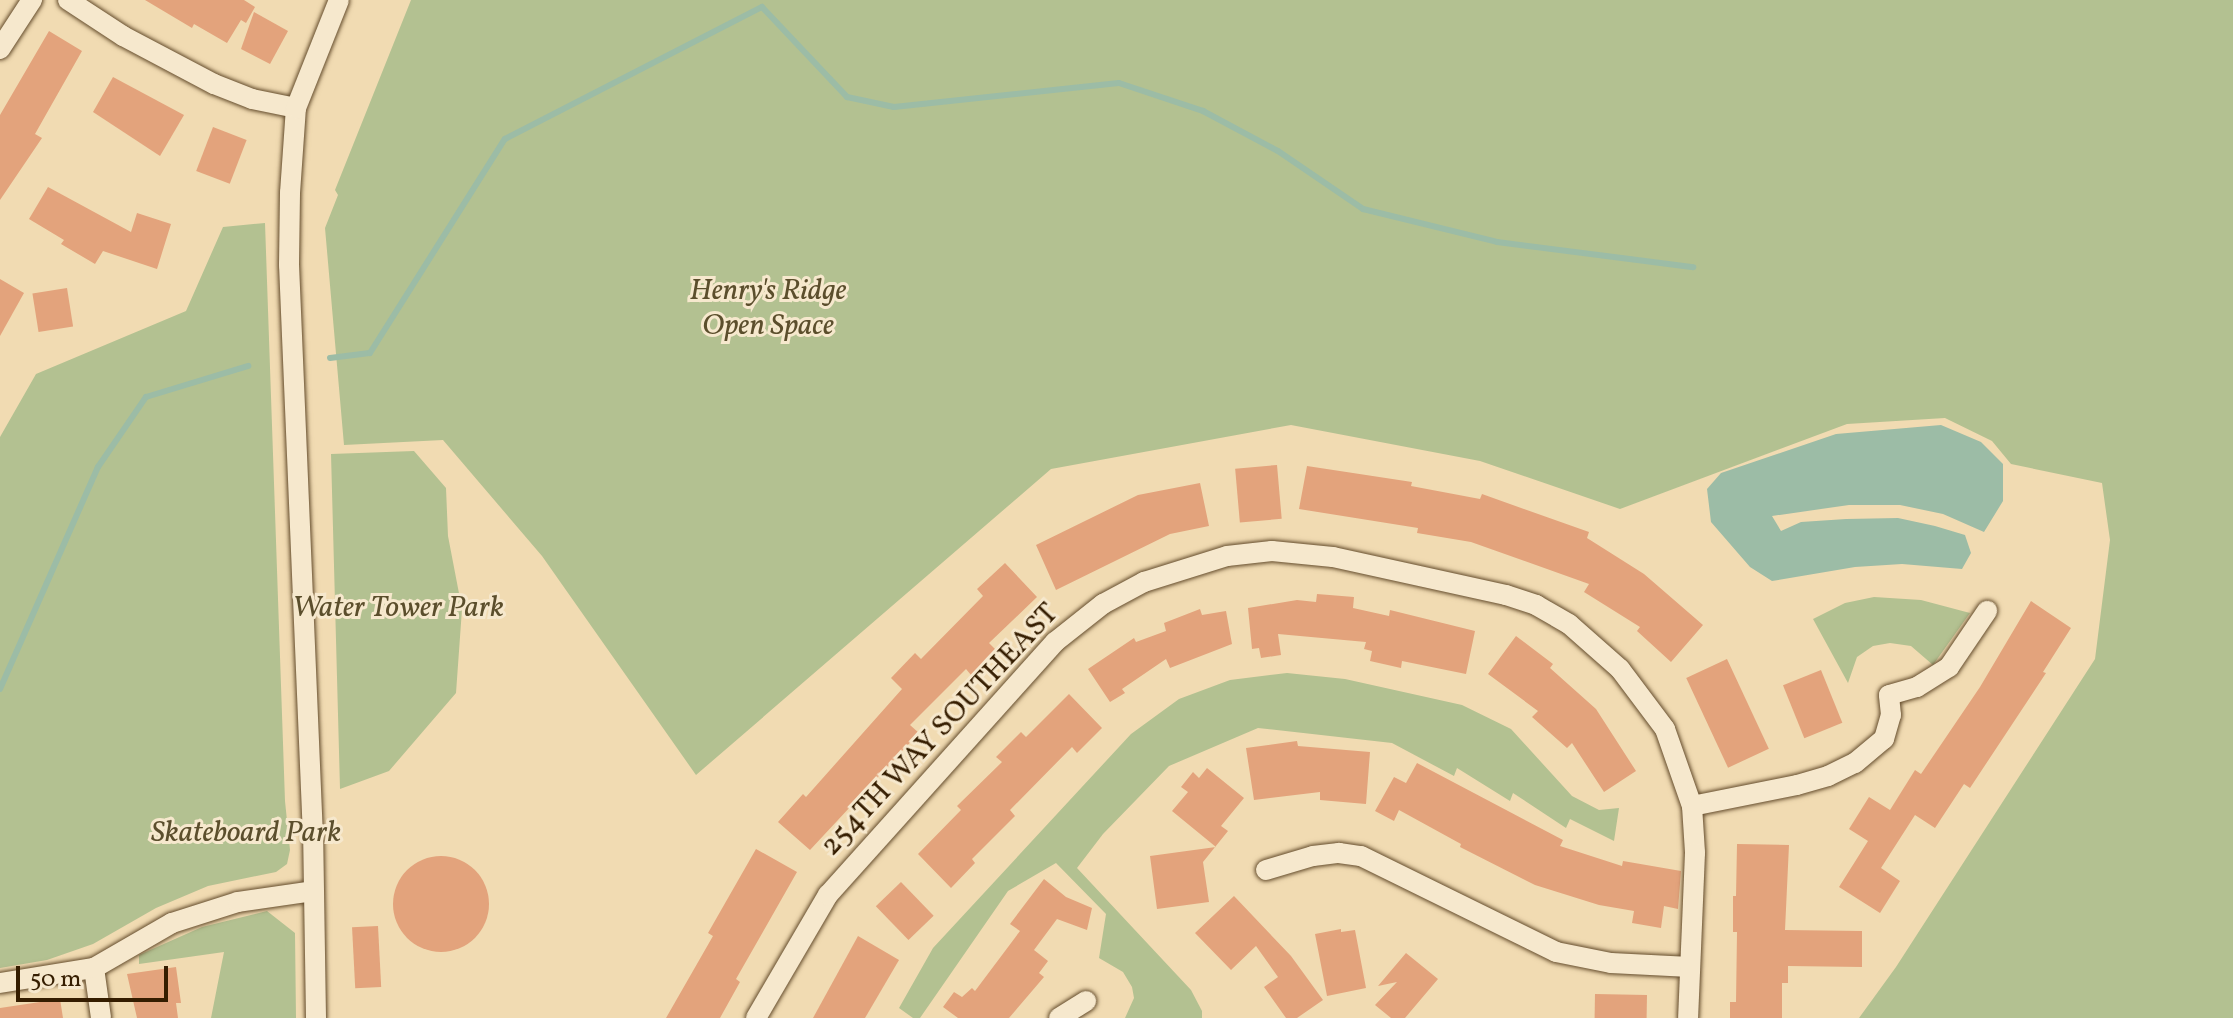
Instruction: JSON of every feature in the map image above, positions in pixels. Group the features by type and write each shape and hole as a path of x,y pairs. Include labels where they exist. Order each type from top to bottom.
{"street":[{"path":"0,49 32,0"},
{"path":"68,0 123,36 214,84 252,99 296,108"},
{"path":"316,1018 289,265 296,108 339,0"},
{"name":"254TH WAY SOUTHEAST","path":"756,1018 828,895 1055,642 1103,604 1144,582 1227,556 1272,551 1333,557 1506,595 1536,605 1595,644 1647,703 1665,729 1692,806 1695,853 1688,1018"},
{"path":"1692,806 1797,785 1828,776 1855,763 1884,739 1891,715 1889,695 1917,687 1949,667 1987,611"},
{"path":"1266,870 1313,856 1339,853 1361,856 1556,952 1611,963 1690,967"},
{"path":"0,983 94,968 172,923 238,902 313,891"},
{"path":"94,968 101,1018"},
{"path":"1059,1018 1086,1001"}],"green space":[{"name":"Henry's Ridge Open Space","path":"411,0 2233,0 2233,1018 1859,1018 1896,967 2095,659 2110,540 2102,483 2011,464 1992,441 1945,418 1847,424 1620,509 1480,461 1291,425 1051,469 696,775 542,556 443,440 344,445 325,228 338,195 335,190"},
{"name":"Skateboard Park","path":"265,223 285,801 290,850 287,864 276,872 208,886 156,908 93,944 47,960 0,968 0,437 36,374 186,311 223,227"},
{"name":"Water Tower Park","path":"414,451 446,488 448,536 462,609 456,693 389,771 340,789 331,454"},
{"path":"1874,597 1921,600 1970,613 1933,665 1911,646 1890,643 1873,646 1857,657 1848,683 1813,619 1845,603"},
{"path":"1287,673 1345,679 1462,705 1511,729 1572,796 1599,810 1619,808 1614,841 1570,819 1566,828 1513,793 1510,801 1457,768 1454,776 1392,743 1258,728 1169,766 1103,834 1077,868 1191,990 1202,1011 1202,1018 1125,1018 1134,998 1132,987 1123,972 1099,958 1106,914 1056,863 1008,891 920,1018 913,1018 899,1008 933,948 1131,734 1179,699 1230,680"},
{"path":"267,911 295,933 296,1018 211,1018 224,952 139,964 139,955 202,927"}],"shaded area":[{"path":"1941,425 1981,442 2003,464 2003,501 1984,532 1943,514 1900,505 1849,505 1772,516 1781,531 1801,522 1846,519 1898,518 1935,526 1965,535 1971,553 1962,569 1902,564 1855,567 1772,581 1750,567 1711,522 1707,489 1721,473 1836,434"}],"building":[{"path":"145,0 244,0 255,7 246,23 241,20 227,43 194,24 192,28"},
{"path":"254,12 288,31 270,64 241,49"},
{"path":"49,31 82,51 35,134 42,138 0,200 0,115"},
{"path":"113,77 184,115 160,156 93,112"},
{"path":"213,127 247,140 230,184 196,171"},
{"path":"48,187 131,232 137,213 171,224 157,269 103,251 95,264 61,244 64,240 29,219"},
{"path":"0,279 24,293 0,336"},
{"path":"67,288 73,327 39,332 32,293"},
{"path":"1277,465 1282,519 1240,522 1235,469"},
{"path":"1307,466 1412,482 1411,486 1480,499 1482,494 1589,532 1587,538 1644,574 1703,625 1671,662 1637,631 1640,627 1584,592 1589,584 1471,542 1417,533 1418,528 1299,509"},
{"path":"1200,483 1209,526 1170,534 1056,590 1036,545 1138,495"},
{"path":"1005,563 1037,597 989,643 996,650 971,675 966,669 910,725 919,733 810,850 778,822 803,794 806,797 902,689 891,678 915,653 921,659 983,596 977,589"},
{"path":"1317,594 1354,597 1353,608 1389,616 1390,610 1475,631 1466,674 1402,661 1401,668 1370,661 1372,651 1364,649 1366,642 1278,634 1281,655 1261,658 1259,648 1252,649 1248,608 1297,600 1316,602"},
{"path":"2031,601 2071,628 2043,672 2046,673 1970,788 1964,784 1935,828 1915,815 1881,868 1900,881 1880,913 1839,887 1868,841 1849,829 1869,797 1890,810 1915,770 1921,774 1980,687"},
{"path":"1200,609 1202,615 1226,611 1232,644 1170,668 1166,659 1122,689 1125,693 1110,702 1088,669 1134,638 1136,642 1166,631 1164,623"},
{"path":"1516,636 1553,664 1550,668 1596,709 1636,771 1604,792 1572,743 1567,748 1532,717 1538,711 1488,674"},
{"path":"1727,659 1769,749 1728,768 1686,678"},
{"path":"1821,670 1842,723 1804,738 1783,685"},
{"path":"1069,694 1102,728 1077,753 1072,747 1010,810 1015,816 972,859 975,863 951,888 918,854 961,810 957,806 1002,762 996,757 1021,732 1026,737"},
{"path":"1297,741 1298,746 1370,752 1366,804 1320,800 1320,792 1254,800 1246,748"},
{"path":"1417,763 1563,840 1560,846 1622,866 1623,861 1681,871 1678,909 1664,906 1661,928 1632,923 1634,911 1599,905 1535,885 1460,847 1461,844 1399,810 1394,821 1375,811 1394,777 1406,783"},
{"path":"1207,768 1244,798 1221,826 1228,831 1215,847 1172,811 1188,792 1181,787 1193,772 1199,778"},
{"path":"1737,844 1789,845 1785,930 1862,931 1862,967 1788,966 1788,983 1782,983 1782,1018 1730,1018 1730,1002 1736,1002 1737,932 1733,932 1733,896 1736,896"},
{"path":"1215,847 1203,862 1209,902 1157,909 1150,856"},
{"path":"756,849 797,872 736,979 740,982 720,1018 666,1018 713,936 708,933"},
{"path":"441,856 460,859 475,870 486,885 489,904 486,923 475,938 460,949 441,952 422,949 407,938 396,923 393,904 396,885 407,870 422,859"},
{"path":"1044,879 1066,897 1092,908 1087,930 1057,919 1034,950 1048,961 1039,973 1044,977 1009,1018 958,1018 943,1007 954,992 962,997 972,988 975,991 1020,931 1010,924"},
{"path":"901,882 934,916 908,940 876,906"},
{"path":"1234,896 1291,956 1323,1000 1297,1018 1286,1018 1264,987 1278,977 1256,946 1231,970 1195,933"},
{"path":"378,926 381,987 355,988 352,927"},
{"path":"1341,929 1341,932 1355,930 1366,988 1327,996 1315,934"},
{"path":"858,936 899,960 865,1018 813,1018"},
{"path":"1406,953 1438,979 1405,1018 1391,1018 1375,1005 1397,982 1378,986"},
{"path":"176,967 181,1003 176,1003 178,1018 137,1018 127,974"},
{"path":"1595,994 1647,995 1647,1018 1595,1018"},
{"path":"60,999 63,1018 0,1018 0,1008"}],"waterway":[{"path":"330,358 370,353 505,139 762,7 847,97 894,107 1119,83 1203,111 1278,151 1363,209 1497,242 1693,267"},
{"path":"0,689 98,467 146,397 248,366"}]}
